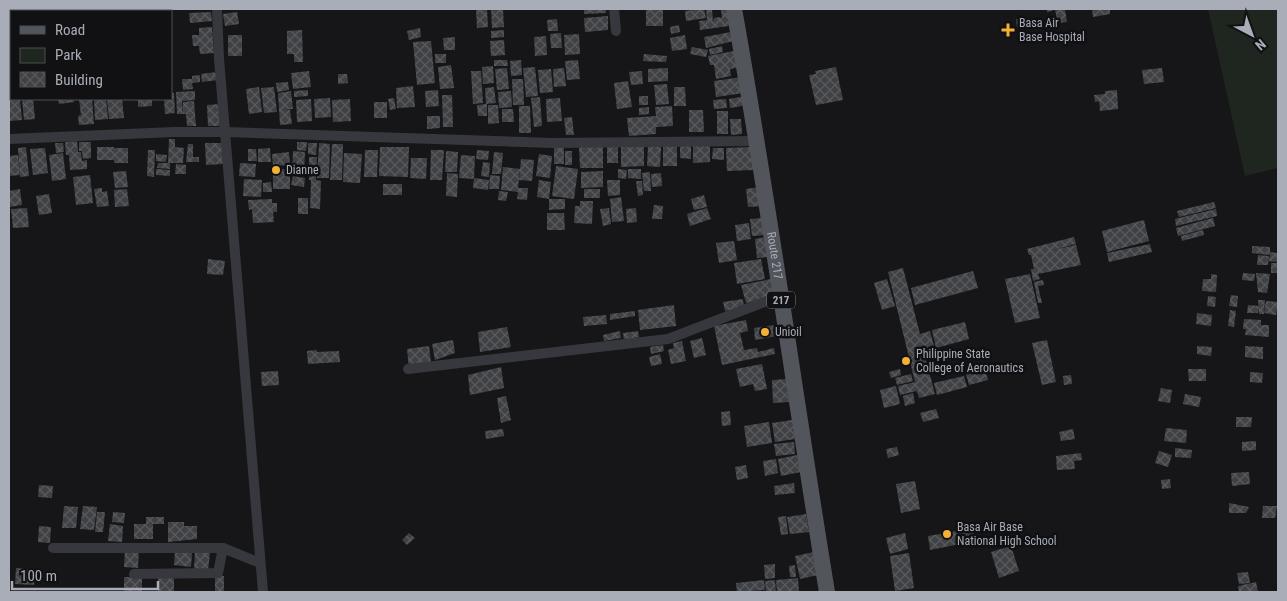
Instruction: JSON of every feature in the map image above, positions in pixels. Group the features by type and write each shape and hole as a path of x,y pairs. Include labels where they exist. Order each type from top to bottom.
{"main road":[{"name":"Route 217","path":"734,9 757,140 827,592"}],"street":[{"path":"218,9 219,59 263,592"},
{"path":"614,9 616,31"},
{"path":"9,139 174,132 226,132 552,143 757,140"},
{"path":"408,369 668,339 780,296"},
{"path":"53,548 223,548 260,563"},
{"path":"134,574 218,573 223,548"}],"green space":[{"path":"1208,9 1278,9 1278,168 1245,176"}],"building":[{"path":"476,9 487,9 488,27 477,28"},
{"path":"491,9 503,9 504,27 492,28"},
{"path":"584,9 606,9 606,13 584,14"},
{"path":"646,9 663,9 663,26 646,26"},
{"path":"704,9 706,18 686,21 685,11"},
{"path":"706,9 712,9 713,22 714,18 720,17 722,19 721,9 728,9 729,26 700,30 699,21 707,20"},
{"path":"1047,9 1065,9 1067,22 1058,23 1055,10 1047,12"},
{"path":"1092,9 1110,9 1110,14 1093,17"},
{"path":"211,12 212,21 190,23 189,13"},
{"path":"237,12 239,24 225,26 223,14"},
{"path":"608,16 608,30 585,32 584,18"},
{"path":"1025,18 1025,26 1017,27 1016,19"},
{"path":"557,19 558,31 548,31 547,20"},
{"path":"679,25 680,32 671,34 670,27"},
{"path":"212,27 214,53 200,54 199,46 193,46 192,35 199,35 199,28"},
{"path":"420,28 421,37 409,40 407,31"},
{"path":"302,30 303,62 294,62 294,54 287,54 287,31"},
{"path":"504,30 504,37 491,38 491,31"},
{"path":"731,32 733,41 706,48 704,37"},
{"path":"561,33 562,48 551,48 550,34"},
{"path":"579,34 580,54 565,55 564,35"},
{"path":"228,35 242,35 242,56 228,56"},
{"path":"685,35 687,49 672,51 670,38"},
{"path":"546,36 547,55 535,56 534,37"},
{"path":"455,37 455,50 444,50 443,38"},
{"path":"504,40 505,55 491,56 490,41"},
{"path":"431,41 435,83 417,85 413,42"},
{"path":"722,46 723,52 710,55 709,49"},
{"path":"692,47 708,50 706,57 690,54"},
{"path":"739,50 742,67 730,69 731,76 716,79 714,65 710,65 708,56"},
{"path":"435,54 446,54 446,63 435,63"},
{"path":"644,54 667,56 666,62 643,61"},
{"path":"494,60 507,60 508,66 494,66"},
{"path":"521,60 522,75 511,76 510,61"},
{"path":"578,60 580,79 567,80 565,61"},
{"path":"451,65 454,88 440,89 438,67"},
{"path":"493,66 494,83 483,84 482,67"},
{"path":"535,67 538,96 526,97 523,68"},
{"path":"836,67 843,100 816,105 809,75 816,74 815,71"},
{"path":"507,68 509,89 497,90 495,69"},
{"path":"564,68 566,86 554,87 553,69"},
{"path":"668,68 668,81 648,82 648,69"},
{"path":"1162,68 1164,82 1144,84 1142,70"},
{"path":"551,69 553,92 540,93 538,70"},
{"path":"309,71 311,87 293,89 291,73"},
{"path":"471,71 481,71 483,103 473,104"},
{"path":"642,71 643,84 631,85 629,72"},
{"path":"217,72 218,80 202,82 201,74"},
{"path":"338,74 347,74 348,83 338,84"},
{"path":"200,75 200,82 192,83 193,89 183,90 182,79 192,79 192,76"},
{"path":"742,77 744,93 716,97 714,81"},
{"path":"512,79 523,79 524,105 513,105"},
{"path":"628,81 632,107 617,109 614,83"},
{"path":"288,82 289,90 277,92 276,83"},
{"path":"667,84 669,104 656,105 654,85"},
{"path":"413,86 415,107 397,108 396,88"},
{"path":"259,87 262,112 249,114 246,89"},
{"path":"274,87 277,112 264,113 261,88"},
{"path":"494,87 496,103 486,104 485,88"},
{"path":"674,87 685,87 686,106 674,106"},
{"path":"308,90 308,96 294,97 294,91"},
{"path":"438,90 439,106 426,107 425,91"},
{"path":"1117,90 1118,109 1100,111 1099,101 1095,102 1094,95 1105,94 1105,91"},
{"path":"195,91 195,100 182,101 183,114 177,114 176,92"},
{"path":"291,91 293,109 283,110 290,110 292,124 280,125 278,93"},
{"path":"511,91 512,107 499,108 498,92"},
{"path":"172,93 174,93 175,113 165,114 164,100 172,100"},
{"path":"442,95 452,95 453,127 443,127"},
{"path":"10,96 10,100 20,100 22,120 9,121"},
{"path":"639,96 648,96 648,105 639,105"},
{"path":"746,96 747,105 730,108 729,99"},
{"path":"540,97 542,126 534,127 531,98"},
{"path":"330,98 331,117 315,118 314,99"},
{"path":"394,98 396,109 390,110 388,99"},
{"path":"560,98 562,121 547,122 546,99"},
{"path":"311,99 312,121 297,122 296,100"},
{"path":"350,99 351,121 333,122 332,100"},
{"path":"726,99 727,108 714,109 713,100"},
{"path":"22,100 33,100 35,119 24,120"},
{"path":"58,100 73,100 74,102 59,104"},
{"path":"79,100 92,100 94,124 79,125 78,116 81,115"},
{"path":"94,100 106,100 108,119 95,120"},
{"path":"107,100 122,100 124,118 109,119"},
{"path":"138,100 152,100 152,106 138,107"},
{"path":"194,101 196,126 187,126 186,114 183,114 183,102"},
{"path":"374,102 387,102 387,118 374,118"},
{"path":"220,104 220,126 208,126 207,105"},
{"path":"487,104 487,116 478,116 477,105"},
{"path":"488,105 498,105 499,123 488,124"},
{"path":"519,106 530,106 531,133 519,133"},
{"path":"672,106 673,126 656,127 656,134 629,136 627,118 656,116 655,107"},
{"path":"649,107 649,114 639,115 639,108"},
{"path":"502,109 513,109 514,122 502,122"},
{"path":"689,110 703,110 704,132 689,132"},
{"path":"717,111 728,111 728,134 717,134"},
{"path":"427,116 440,116 440,128 427,129"},
{"path":"572,117 574,135 566,135 564,118"},
{"path":"730,119 741,119 742,134 731,135"},
{"path":"169,139 175,139 175,147 184,148 183,163 170,163 170,169 157,168 158,163 168,163"},
{"path":"77,141 78,152 81,152 82,161 87,160 87,169 70,170 69,155 66,155 65,142"},
{"path":"79,142 91,142 91,158 83,159 82,151 79,151"},
{"path":"297,142 307,142 306,151 297,150"},
{"path":"55,143 63,143 64,152 56,153"},
{"path":"205,143 222,143 223,164 206,165"},
{"path":"308,143 317,143 316,155 308,154"},
{"path":"319,143 330,144 329,178 317,178"},
{"path":"188,144 193,144 193,157 199,157 199,162 186,162"},
{"path":"332,144 343,144 342,180 330,180"},
{"path":"663,145 677,145 677,166 663,166"},
{"path":"693,145 710,145 710,162 693,163"},
{"path":"554,146 564,146 564,164 554,164"},
{"path":"618,146 618,163 607,163 607,147"},
{"path":"621,146 644,146 644,166 621,167"},
{"path":"648,146 661,147 660,167 647,166"},
{"path":"680,146 691,146 691,159 680,158"},
{"path":"26,147 29,176 20,177 18,148"},
{"path":"97,147 114,147 114,160 97,160"},
{"path":"380,147 409,147 408,177 379,176"},
{"path":"579,147 603,147 603,168 580,168"},
{"path":"753,147 754,170 727,171 726,148"},
{"path":"45,148 48,173 33,175 30,149"},
{"path":"114,148 128,148 128,163 114,163"},
{"path":"270,148 271,162 258,162 258,149"},
{"path":"713,148 724,148 724,160 712,159"},
{"path":"248,149 256,149 257,161 248,161"},
{"path":"148,150 155,150 154,177 147,176"},
{"path":"365,150 378,150 377,177 364,177"},
{"path":"431,150 444,150 442,180 430,180"},
{"path":"477,150 489,151 488,160 476,159"},
{"path":"293,151 305,152 304,176 292,175"},
{"path":"446,151 458,152 457,172 445,172"},
{"path":"565,151 572,151 572,165 565,165"},
{"path":"289,152 290,165 273,166 272,154"},
{"path":"494,152 503,153 501,174 492,174"},
{"path":"63,153 66,179 52,181 49,155"},
{"path":"344,153 362,154 360,183 343,182"},
{"path":"156,154 167,155 166,162 156,161"},
{"path":"539,154 552,156 550,178 536,176"},
{"path":"18,155 20,175 9,176 9,156"},
{"path":"461,155 475,156 474,179 459,178"},
{"path":"309,157 317,157 316,180 321,181 320,209 310,208 311,180 309,180"},
{"path":"411,158 427,158 426,179 410,178"},
{"path":"521,159 534,160 532,181 519,180"},
{"path":"483,162 490,163 489,177 481,176"},
{"path":"240,163 256,164 255,177 239,176"},
{"path":"176,164 186,165 186,174 175,174"},
{"path":"556,166 578,169 574,199 552,196"},
{"path":"503,167 520,169 518,188 528,188 527,200 517,199 518,192 501,190"},
{"path":"156,169 170,170 170,176 156,175"},
{"path":"273,169 290,169 290,189 273,189"},
{"path":"618,169 627,170 626,179 618,178"},
{"path":"628,169 641,169 641,179 628,178"},
{"path":"126,171 128,187 115,188 113,172"},
{"path":"603,171 603,187 581,188 581,172"},
{"path":"650,172 651,191 644,191 642,173"},
{"path":"447,173 458,174 457,197 446,196"},
{"path":"661,173 662,186 652,187 651,174"},
{"path":"90,175 93,203 76,205 73,177"},
{"path":"490,175 500,176 499,189 489,189"},
{"path":"293,176 305,178 304,187 291,185"},
{"path":"474,178 489,180 488,190 473,188"},
{"path":"244,179 262,180 261,197 243,196"},
{"path":"539,180 551,182 549,199 537,197"},
{"path":"607,180 620,180 620,195 608,196"},
{"path":"636,181 642,181 643,195 638,196"},
{"path":"271,182 272,192 263,192 263,183"},
{"path":"383,184 402,184 402,195 383,195"},
{"path":"760,187 762,206 748,207 746,189"},
{"path":"102,188 102,192 107,191 109,206 97,207 94,189"},
{"path":"20,189 22,205 9,207 9,191"},
{"path":"127,189 129,206 115,207 114,190"},
{"path":"584,189 600,189 600,198 584,198"},
{"path":"499,191 508,192 506,201 498,200"},
{"path":"49,194 52,213 39,215 36,196"},
{"path":"704,195 707,207 694,210 691,199"},
{"path":"621,197 624,221 612,222 610,199"},
{"path":"298,198 308,198 308,214 298,214"},
{"path":"272,199 272,203 277,203 277,212 273,212 274,222 253,223 252,209 249,210 248,200"},
{"path":"549,199 565,199 565,209 549,210"},
{"path":"580,201 593,201 592,224 574,223 575,206 580,206"},
{"path":"1214,202 1216,208 1179,217 1177,211"},
{"path":"654,205 663,206 662,219 652,219"},
{"path":"27,208 29,227 13,228 11,209"},
{"path":"609,208 611,224 603,226 600,209"},
{"path":"636,208 637,222 627,223 626,209"},
{"path":"707,208 711,219 690,226 687,214"},
{"path":"1216,209 1217,216 1176,226 1175,219"},
{"path":"547,213 564,213 565,230 547,230"},
{"path":"765,218 767,235 752,236 750,219"},
{"path":"1213,218 1215,226 1178,236 1176,228"},
{"path":"1144,220 1149,241 1107,252 1102,231"},
{"path":"749,223 751,239 737,241 735,225"},
{"path":"1203,230 1204,235 1182,241 1181,236"},
{"path":"767,237 770,257 757,258 755,239"},
{"path":"1074,237 1076,244 1053,250 1076,245 1081,265 1038,274 1040,279 1033,281 1031,269 1034,269 1031,255 1029,255 1027,249"},
{"path":"734,241 737,260 719,263 716,243"},
{"path":"1150,244 1152,252 1109,262 1107,253"},
{"path":"1252,246 1270,247 1270,252 1278,253 1277,262 1269,261 1270,255 1252,253"},
{"path":"1258,255 1269,256 1268,265 1257,265"},
{"path":"208,259 225,261 223,275 207,274"},
{"path":"761,259 765,279 737,284 734,263"},
{"path":"1271,263 1278,263 1278,273 1271,273"},
{"path":"903,268 920,334 930,331 934,346 923,349 935,394 919,398 917,391 900,395 898,386 915,382 888,272"},
{"path":"973,271 978,288 915,305 911,288"},
{"path":"1243,273 1255,274 1254,281 1242,280"},
{"path":"1256,273 1270,274 1267,293 1258,292"},
{"path":"1030,274 1040,318 1015,323 1005,279"},
{"path":"1211,274 1217,275 1216,292 1202,291 1203,279 1211,279"},
{"path":"776,278 778,295 746,303 741,285"},
{"path":"887,279 895,306 882,310 874,283"},
{"path":"1043,280 1044,285 1038,286 1042,303 1038,303 1034,282"},
{"path":"1231,295 1238,296 1237,307 1229,306"},
{"path":"1208,296 1216,297 1215,307 1207,306"},
{"path":"743,299 744,308 725,311 723,302"},
{"path":"1258,300 1265,300 1264,314 1259,314"},
{"path":"1266,301 1278,302 1276,315 1264,313"},
{"path":"674,305 676,326 640,330 638,310"},
{"path":"1248,305 1259,306 1258,313 1247,313"},
{"path":"1230,310 1236,311 1234,327 1228,326"},
{"path":"635,311 635,316 610,320 610,314"},
{"path":"1197,313 1212,315 1211,326 1196,324"},
{"path":"606,315 607,324 584,326 583,317"},
{"path":"1244,319 1261,320 1261,325 1269,325 1269,337 1245,335 1246,329 1243,329"},
{"path":"746,320 748,331 740,333 744,350 757,348 758,352 774,348 775,354 722,365 714,326"},
{"path":"965,322 969,339 936,348 932,330"},
{"name":"Unioil","path":"774,325 776,336 755,340 754,328"},
{"path":"507,327 511,347 480,352 478,332"},
{"path":"620,331 621,338 604,341 603,335"},
{"path":"638,331 639,337 624,340 623,333"},
{"path":"702,338 706,355 694,358 690,341"},
{"path":"453,340 455,353 435,360 432,344"},
{"path":"1047,340 1056,382 1042,385 1032,343"},
{"path":"682,341 686,361 671,364 668,350 674,348 673,343"},
{"path":"663,345 664,351 651,354 650,347"},
{"path":"429,346 431,363 409,368 407,349"},
{"path":"1197,346 1212,347 1211,356 1197,354"},
{"path":"1245,346 1263,347 1263,359 1245,357"},
{"path":"317,350 317,352 339,351 340,362 308,364 307,351"},
{"path":"660,354 662,364 651,366 649,357"},
{"path":"762,364 767,389 755,391 753,384 740,387 736,369"},
{"path":"501,367 504,388 470,395 468,375"},
{"path":"900,369 901,375 891,378 889,372"},
{"path":"985,369 988,380 969,385 966,374"},
{"path":"1188,369 1206,369 1206,381 1189,381"},
{"path":"278,371 279,385 262,386 261,372"},
{"path":"1250,372 1263,373 1262,383 1250,382"},
{"path":"911,374 913,381 897,385 895,378"},
{"path":"1071,375 1072,384 1064,385 1063,376"},
{"path":"964,376 967,387 937,395 934,383"},
{"path":"787,379 789,402 773,403 772,380"},
{"path":"896,386 900,404 884,408 880,390"},
{"path":"1161,388 1172,390 1170,403 1158,401"},
{"path":"913,393 915,403 905,406 903,396"},
{"path":"1185,394 1201,397 1199,407 1183,404"},
{"path":"506,396 511,420 501,423 497,398"},
{"path":"936,409 939,418 923,422 920,413"},
{"path":"730,411 731,425 722,426 721,412"},
{"path":"1236,417 1252,417 1251,427 1236,427"},
{"path":"792,420 795,439 775,442 772,423"},
{"path":"769,422 772,443 747,447 744,426"},
{"path":"1166,428 1187,430 1186,443 1164,441"},
{"path":"503,429 504,436 486,439 485,431"},
{"path":"1073,429 1075,439 1061,441 1059,432"},
{"path":"1256,441 1256,450 1242,451 1242,442"},
{"path":"794,442 795,454 776,456 774,444"},
{"path":"897,447 899,455 888,458 886,449"},
{"path":"1175,448 1192,450 1191,458 1175,457"},
{"path":"1159,451 1172,455 1168,467 1155,463"},
{"path":"1081,453 1082,460 1074,461 1075,469 1057,470 1056,456"},
{"path":"797,455 801,472 781,476 778,459"},
{"path":"776,459 778,473 765,476 763,461"},
{"path":"746,465 748,478 737,480 735,467"},
{"path":"1249,472 1250,484 1232,486 1231,473"},
{"path":"1170,479 1171,488 1162,489 1161,480"},
{"path":"915,481 920,509 901,513 896,484"},
{"path":"794,483 795,493 775,495 774,486"},
{"path":"39,485 53,486 52,498 38,497"},
{"path":"1229,503 1249,507 1246,513 1229,513"},
{"path":"64,506 78,507 76,528 62,528"},
{"path":"83,506 97,507 94,530 80,529"},
{"path":"1263,506 1277,506 1275,518 1262,518"},
{"path":"97,512 105,512 103,532 95,532"},
{"path":"113,512 125,513 124,523 112,522"},
{"path":"806,514 809,532 790,534 787,517"},
{"path":"786,516 788,534 781,535 778,517"},
{"path":"146,517 164,517 164,524 153,524 153,539 134,539 134,524 146,524"},
{"path":"168,522 184,522 184,526 197,526 197,539 168,542"},
{"path":"110,524 123,526 122,542 108,541"},
{"path":"39,526 51,527 50,543 38,542"},
{"path":"973,528 975,541 930,550 928,536"},
{"path":"409,533 415,538 407,545 402,540"},
{"path":"905,533 908,549 890,554 886,538"},
{"path":"1011,546 1019,571 999,578 991,552"},
{"path":"125,549 139,550 138,568 124,567"},
{"path":"175,551 192,552 191,567 174,565"},
{"path":"195,552 210,553 208,571 194,570"},
{"path":"814,552 818,575 800,579 795,556"},
{"path":"909,553 914,588 895,591 890,556"},
{"path":"775,564 775,578 765,579 764,565"},
{"path":"795,565 796,577 790,577 789,566"},
{"path":"16,568 35,570 34,585 15,584"},
{"path":"1248,572 1250,583 1239,584 1237,573"},
{"path":"215,576 224,576 224,591 215,591"},
{"path":"124,577 142,577 142,592 124,592"},
{"path":"158,577 174,578 174,592 158,592"},
{"path":"798,578 799,592 777,592 776,580"},
{"path":"764,580 765,590 737,592 736,583"},
{"path":"775,580 776,592 766,592 765,581"},
{"path":"1256,582 1258,592 1239,592 1238,586"}],"place":[{"name":"Basa Air Base Hospital","path":"1008,30"},
{"name":"Dianne","path":"276,170"},
{"name":"Unioil","path":"765,332"},
{"name":"Philippine State College of Aeronautics","path":"906,361"},
{"name":"Basa Air Base National High School","path":"947,534"}]}
